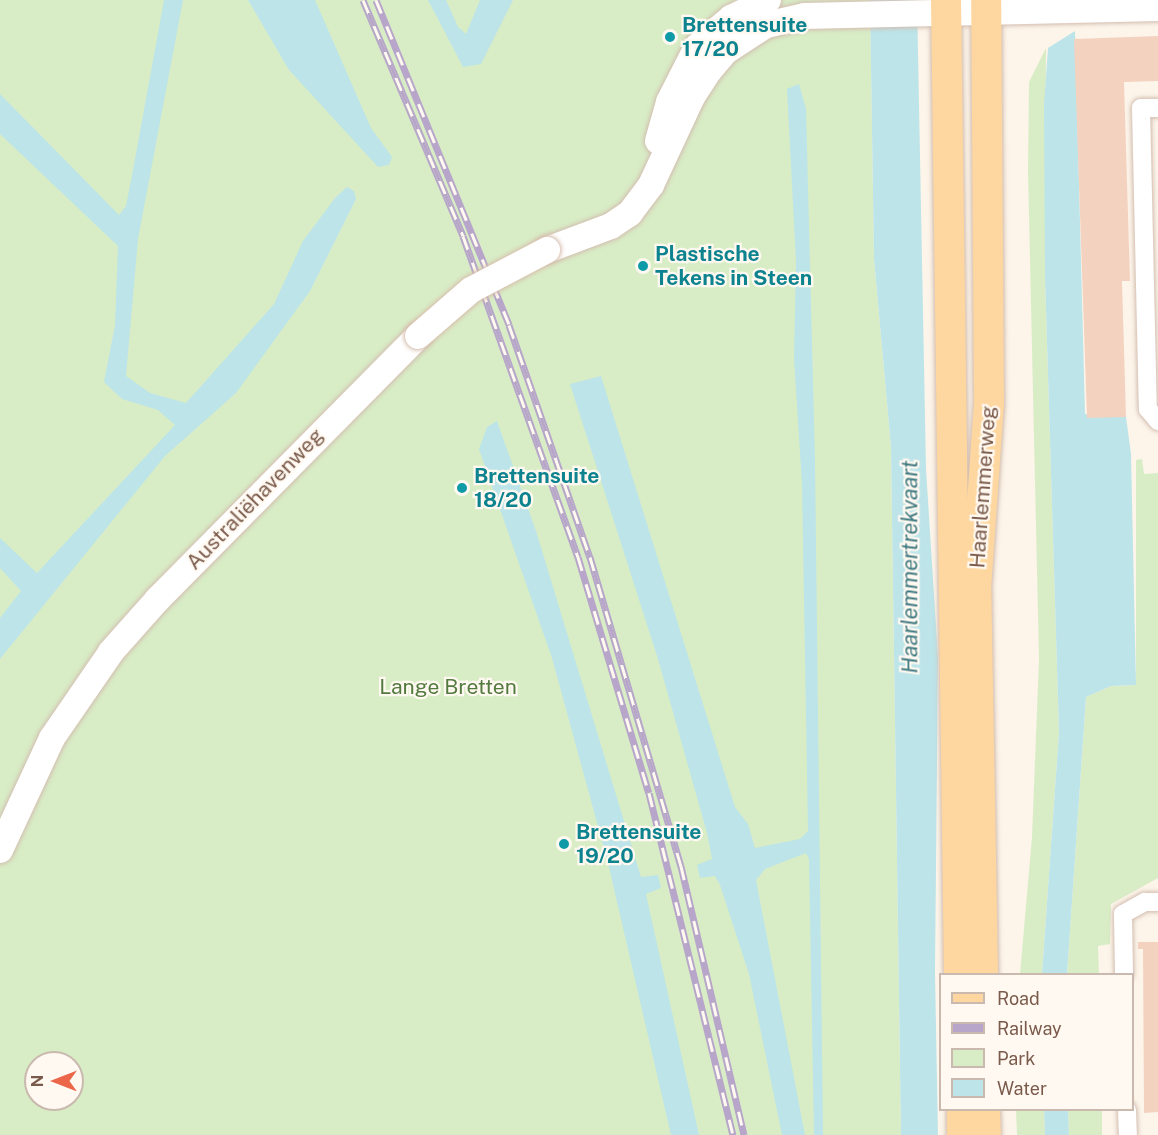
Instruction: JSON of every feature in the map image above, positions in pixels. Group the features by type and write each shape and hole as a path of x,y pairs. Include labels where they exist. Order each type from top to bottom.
{"main road":[{"name":"Haarlemmerweg","path":"983,973 976,589 989,404 986,6"},
{"name":"Haarlemmerweg","path":"939,8 959,973"},
{"path":"962,1111 962,1135"},
{"path":"985,1111 986,1135"}],"street":[{"name":"Australiëhavenweg","path":"595,231 625,199 649,163 669,102 697,47 732,18 768,0"},
{"name":"Australiëhavenweg","path":"0,850 52,738 111,652 158,599 418,336 471,290 547,250 619,221 642,199 692,97 726,51 754,30 776,22 939,8 986,6 1158,8"},
{"path":"1158,108 1141,108 1148,409 1158,421"},
{"path":"1124,973 1123,914 1144,902 1158,902"},
{"path":"1127,1111 1128,1135"}],"green space":[{"name":"Lange Bretten","path":"0,0 870,0 874,259 891,447 901,1135 0,1135"},
{"path":"1046,48 1045,277 1059,732 1042,973 1020,973 1032,837 1039,659 1028,172 1029,82"},
{"path":"1142,459 1144,474 1158,473 1158,878 1111,904 1110,944 1098,946 1099,973 1067,973 1086,697 1111,686 1136,685 1136,460"},
{"path":"1016,1111 1044,1111 1045,1135 1017,1135"},
{"path":"1068,1111 1102,1111 1102,1135 1069,1135"}],"water":[{"path":"164,0 183,0 138,239 126,376 150,393 186,403 274,304 303,241 335,198 347,187 354,191 356,199 310,291 236,393 165,456 0,659 0,618 21,591 0,568 0,538 37,573 175,425 158,410 122,399 104,382 115,325 118,246 0,134 0,94 119,215 126,206"},
{"path":"248,0 315,0 371,128 392,157 389,165 378,167 289,70"},
{"path":"428,0 446,0 458,27 466,34 480,0 513,0 481,64 463,67"},
{"name":"Haarlemmertrekvaart","path":"870,0 917,0 926,469 938,657 935,973 938,1135 901,1135 891,447 874,259"},
{"path":"1075,31 1085,414 1126,417 1131,454 1136,685 1111,686 1086,697 1067,973 1042,973 1059,732 1045,277 1044,105 1048,48"},
{"path":"799,84 806,109 815,460 823,1135 814,1135 809,859 806,853 765,869 756,880 805,1135 782,1135 749,974 720,885 715,876 700,878 697,865 712,859 707,833 658,659 570,384 601,376 735,807 748,824 755,848 800,839 808,831 802,485 794,358 796,262 787,89"},
{"path":"497,421 536,531 641,877 658,875 661,888 646,894 699,1135 671,1135 608,863 552,658 479,449 487,427"},
{"path":"1044,1111 1068,1111 1069,1135 1045,1135"}],"building":[{"path":"1158,36 1158,81 1124,82 1130,281 1122,281 1126,417 1087,418 1074,39"},
{"path":"1138,942 1158,942 1158,1112 1144,1113 1143,949 1138,949"}],"railway":[{"path":"363,0 463,236 578,557 649,793 733,1135"},
{"path":"376,0 509,325 590,557 681,866 744,1135"}],"place":[{"name":"Brettensuite 17/20","path":"670,37"},
{"name":"Plastische Tekens in Steen","path":"643,266"},
{"name":"Brettensuite 18/20","path":"462,488"},
{"name":"Brettensuite 19/20","path":"564,844"}]}
